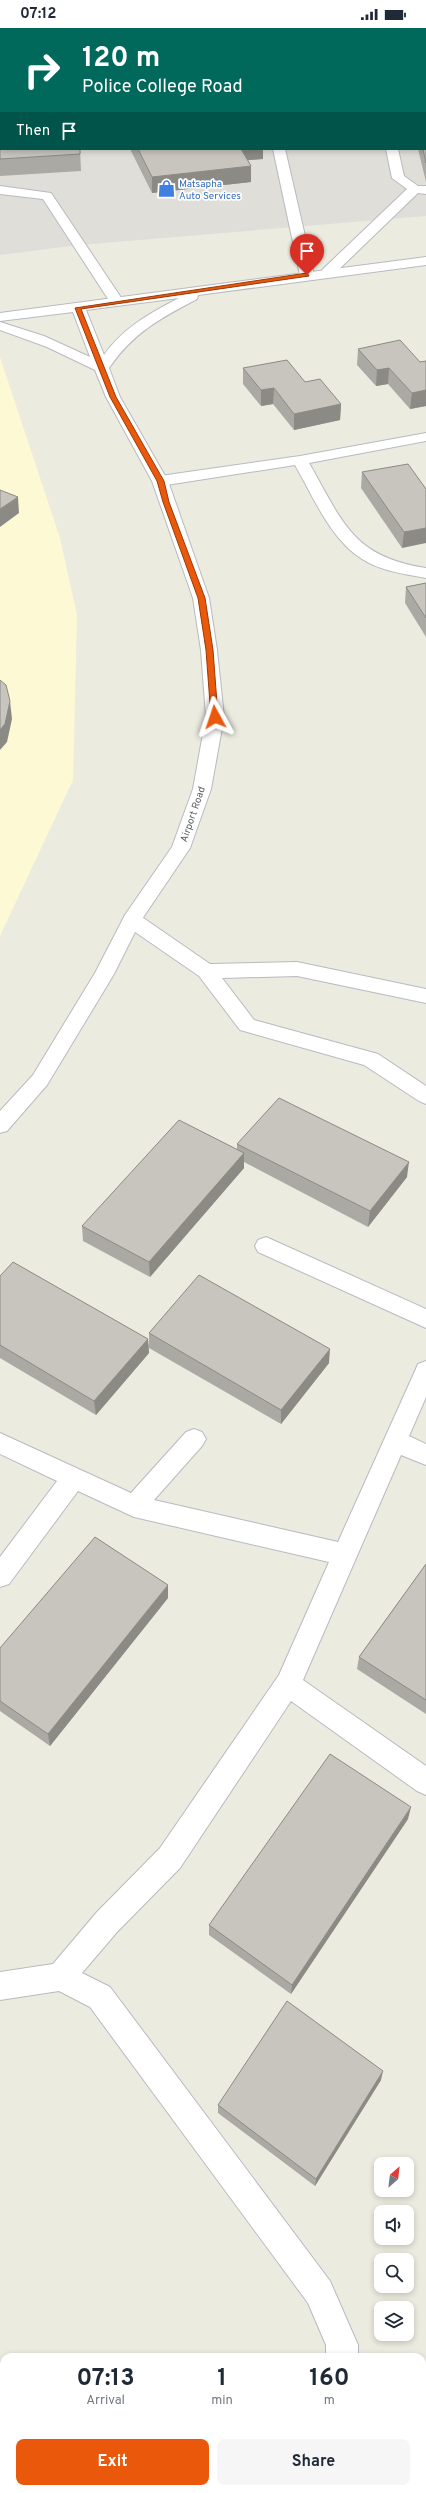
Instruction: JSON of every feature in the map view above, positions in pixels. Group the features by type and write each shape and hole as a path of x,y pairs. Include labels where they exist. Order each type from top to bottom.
{"street":[{"path":"279,150 307,275"},
{"path":"328,272 421,189 398,178 392,150"},
{"path":"0,190 47,196 117,302"},
{"path":"0,317 78,308 328,272 426,261"},
{"path":"0,326 25,333 62,348 102,368 114,349 138,325 206,289"},
{"name":"Airport Road","path":"0,1125 40,1080 104,974 132,920 181,848 202,789 215,717 209,650 201,598 166,502 160,481 113,397 78,308"},
{"path":"160,481 300,460 426,437"},
{"path":"300,460 346,537 366,556 400,569 426,573"},
{"path":"132,920 206,971 247,1025 371,1059 426,1096"},
{"path":"206,971 297,969 426,996"},
{"path":"266,1246 426,1319"},
{"path":"60,1977 107,1922 170,1858 288,1684 426,1371"},
{"path":"134,1506 194,1439"},
{"path":"395,1441 426,1455"},
{"path":"0,1443 134,1506 344,1555"},
{"path":"0,1576 74,1478"},
{"path":"288,1684 426,1782"},
{"path":"0,1986 60,1977 100,1997 318,2292 342,2345 342,2353"}],"shaded area":[{"path":"0,150 426,150 426,216 79,245 0,255"},
{"path":"0,357 60,538 77,615 73,780 0,936"}],"building":[{"path":"0,150 80,150 80,154 0,159"},
{"path":"138,150 242,150 251,166 152,177"},
{"path":"423,150 426,150 426,163"},
{"path":"400,340 420,362 426,361 426,390 412,393 389,368 377,370 358,349"},
{"path":"287,360 305,382 320,379 341,404 294,414 274,388 261,390 243,368"},
{"path":"408,464 426,489 426,528 404,532 362,472"},
{"path":"0,490 18,497 0,509"},
{"path":"426,583 426,618 406,587"},
{"path":"0,680 6,685 10,701 5,724 0,730"},
{"path":"279,1098 409,1162 370,1211 237,1144"},
{"path":"179,1120 244,1153 149,1262 82,1226"},
{"path":"13,1262 148,1339 94,1401 0,1345 0,1276"},
{"path":"199,1275 330,1349 281,1410 149,1333"},
{"path":"95,1537 168,1585 48,1734 0,1701 0,1648"},
{"path":"426,1564 426,1700 359,1657"},
{"path":"330,1754 411,1807 292,1985 209,1925"},
{"path":"287,2001 383,2071 316,2179 218,2105"}],"place":[{"name":"Matsapha Auto Services","path":"166,189"}],"route":[{"path":"215,717 209,650 201,598 166,502 160,481 113,397 78,308 307,275"}]}
